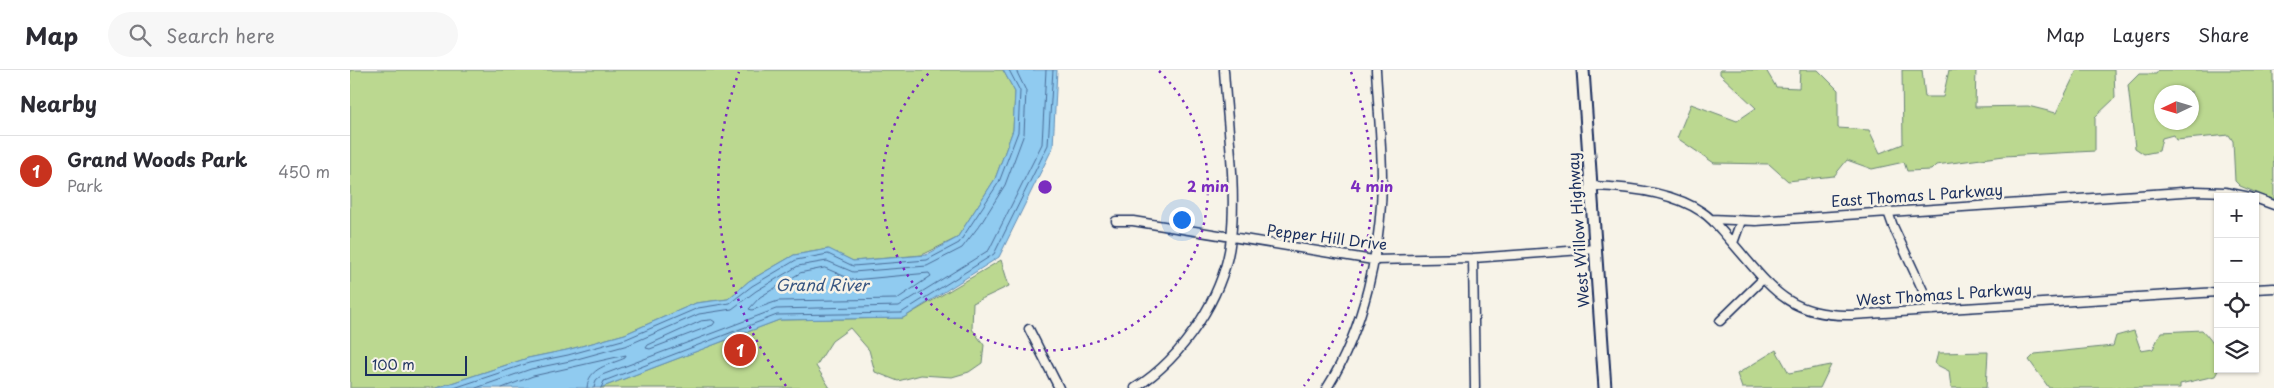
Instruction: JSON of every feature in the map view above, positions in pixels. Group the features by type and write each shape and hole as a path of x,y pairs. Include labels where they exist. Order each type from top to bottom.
{"street":[{"path":"1135,388 1164,365 1193,332 1211,300 1231,238 1232,199 1224,70"},
{"path":"1327,388 1354,332 1367,289 1378,235 1382,179 1376,70"},
{"name":"West Willow Highway","path":"1583,70 1605,388"},
{"name":"East Thomas L Parkway","path":"1592,186 1653,192 1700,210 1711,218 1741,221 2197,191 2230,193"},
{"path":"2259,200 2274,206"},
{"path":"1888,212 1932,310"},
{"name":"West Thomas L Parkway","path":"1711,218 1763,279 1790,302 1806,311 1818,314 1852,315 2214,292"},
{"name":"Pepper Hill Drive","path":"1116,221 1133,221 1373,260 1474,258 1595,249"},
{"path":"1733,244 1741,221"},
{"path":"1474,258 1475,388"},
{"path":"1720,321 1763,279"},
{"path":"2259,289 2274,288"},
{"path":"1030,329 1059,388"}],"green space":[{"path":"350,70 1003,70 1015,92 1013,130 995,179 957,238 922,255 853,261 828,249 794,255 749,281 728,299 696,303 625,334 567,350 528,358 436,388 350,388"},
{"path":"1720,70 1766,70 1776,87 1799,88 1800,70 1818,70 1838,90 1838,128 1869,130 1880,153 1903,144 1902,70 1922,70 1925,97 1943,97 1949,70 1976,70 1975,107 2028,106 2056,113 2077,70 2114,70 2115,98 2095,117 2095,151 2004,156 1936,165 1931,170 1907,171 1904,162 1872,169 1847,160 1834,176 1788,181 1769,164 1714,163 1677,138 1691,104 1737,121 1756,108 1720,74"},
{"path":"2159,70 2273,70 2274,200 2240,186 2235,181 2233,141 2229,135 2176,140 2173,135 2162,138 2159,151 2144,154 2135,148 2128,85 2139,74 2156,74"},
{"path":"1001,260 1009,286 973,303 972,329 984,345 982,363 969,372 952,377 921,375 898,381 875,372 869,350 850,328 832,341 816,366 830,388 600,388 779,320 903,318"},
{"path":"2202,330 2214,345 2214,373 2216,373 2215,376 2180,384 2180,388 2049,388 2029,360 2035,354 2113,346 2116,336 2134,331 2141,351 2153,349 2161,332"},
{"path":"1776,350 1789,373 1831,365 1820,388 1742,388 1737,374"},
{"path":"1988,352 1986,388 1951,388 1949,371 1935,364 1938,353"}],"water":[{"name":"Grand River","path":"1003,70 1057,70 1053,147 999,257 903,318 779,320 600,388 436,388 528,358 567,350 625,334 696,303 728,299 749,281 794,255 829,249 853,261 926,255 957,238 995,179 1013,130 1015,92"}],"place":[{"name":"Grand Woods Park","path":"740,350"}]}
